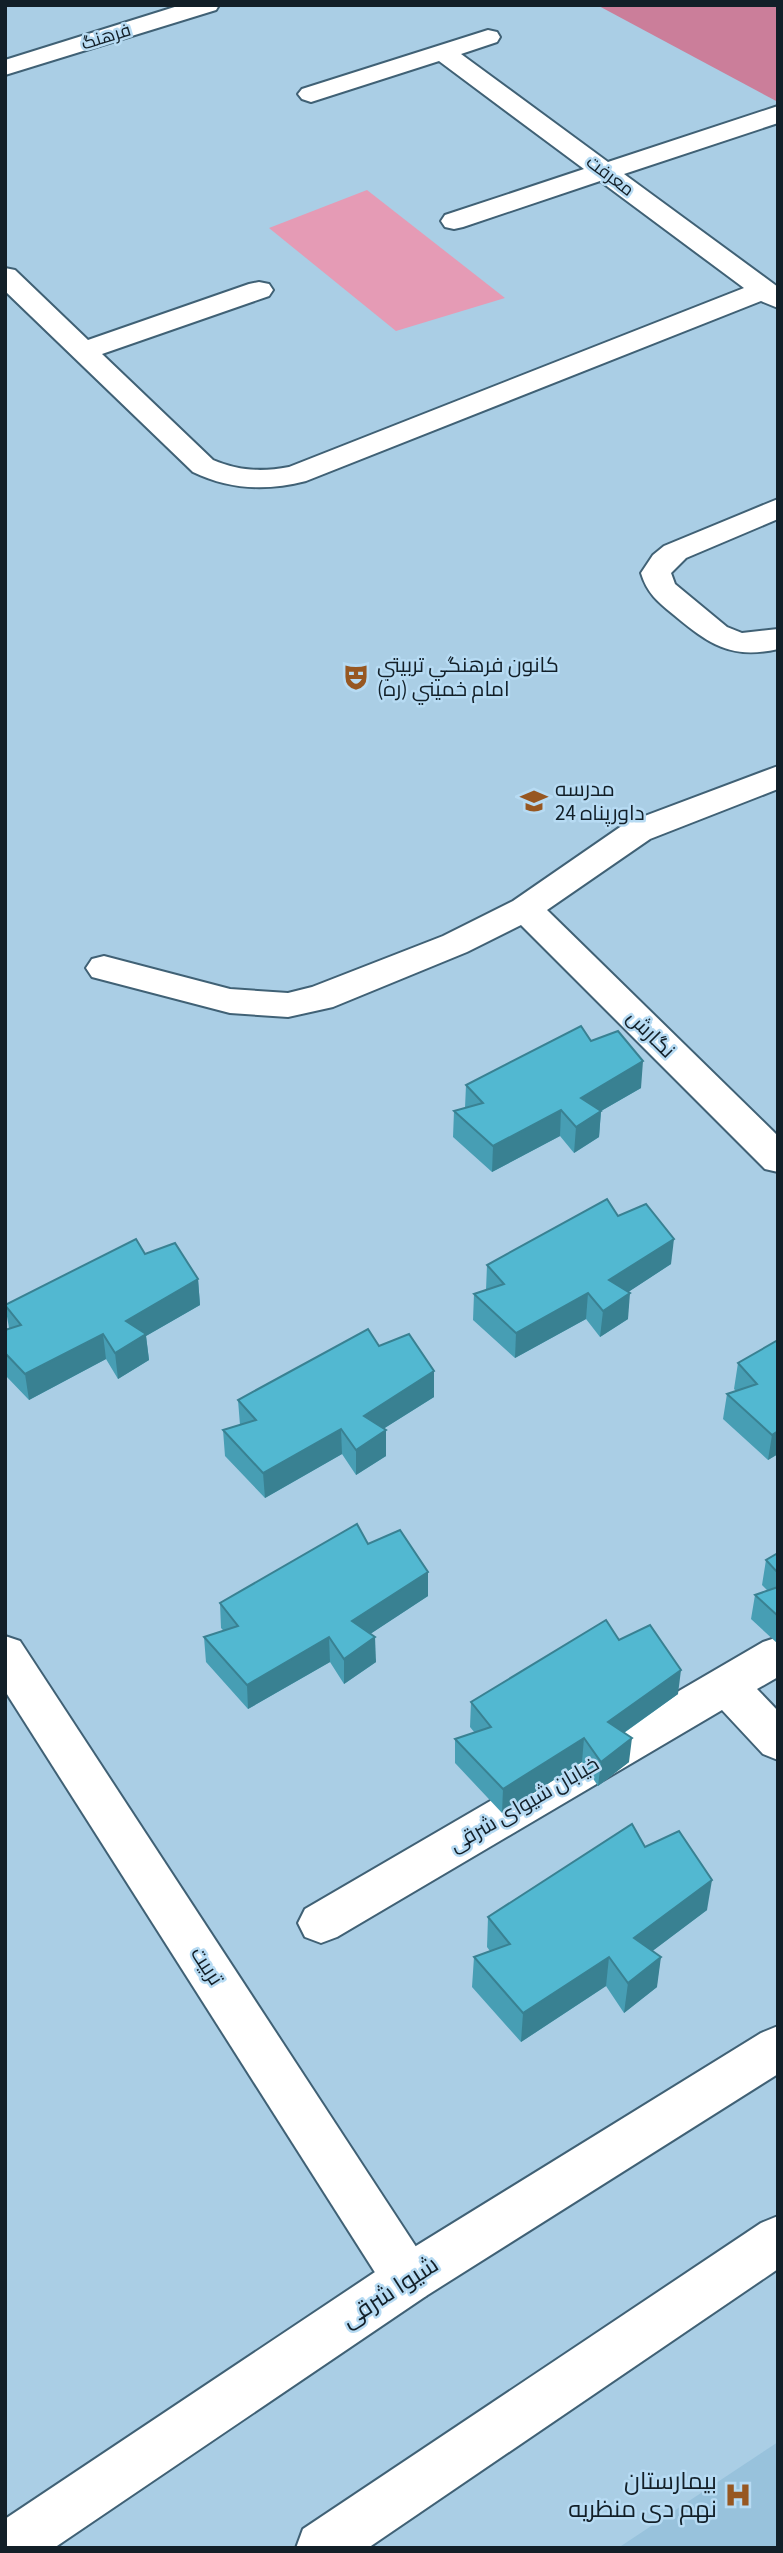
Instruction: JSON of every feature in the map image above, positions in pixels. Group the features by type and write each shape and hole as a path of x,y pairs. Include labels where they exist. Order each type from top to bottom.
{"street":[{"name":"فرهنگ","path":"5,68 207,5"},
{"path":"311,94 488,37"},
{"name":"معرفت","path":"442,51 771,295"},
{"path":"454,221 778,114"},
{"path":"5,276 203,466 221,475 245,481 273,480 296,475 771,295"},
{"path":"83,351 259,290"},
{"path":"778,508 676,552 664,561 656,573 661,588 716,634 738,643 761,643 778,639"},
{"path":"104,968 230,1001 288,1005 320,998 455,944 525,909 638,831 778,777"},
{"name":"نگارش","path":"525,909 778,1158"},
{"name":"تربیت","path":"5,1654 408,2279"},
{"name":"خیابان شیوای شرقی","path":"321,1923 778,1655"},
{"path":"727,1685 778,1741"},
{"name":"شیوا شرقی","path":"8,2548 408,2279 778,2048"},
{"path":"322,2548 778,2240"}],"shaded area":[{"path":"597,5 771,5 778,8 778,102"},
{"path":"367,190 505,298 396,331 269,228"},
{"name":"بیمارستان نهم دی منظریه","path":"778,2442 778,2548 618,2548"}],"building":[{"path":"581,1026 591,1041 618,1031 643,1061 581,1098 601,1111 576,1127 561,1110 493,1146 454,1111 483,1103 466,1085"},
{"path":"607,1199 618,1216 646,1204 674,1239 609,1280 630,1293 603,1311 588,1293 516,1333 474,1294 504,1284 487,1265"},
{"path":"136,1239 145,1254 175,1243 198,1279 126,1321 146,1334 115,1353 103,1334 25,1374 5,1353 5,1330 21,1325 5,1305"},
{"path":"368,1329 379,1346 409,1334 434,1371 364,1416 386,1430 356,1450 341,1429 263,1473 223,1430 256,1420 238,1400"},
{"path":"778,1340 778,1431 772,1435 727,1394 757,1384 738,1363"},
{"path":"357,1524 368,1544 400,1530 428,1572 352,1621 375,1637 344,1659 329,1637 247,1685 204,1637 238,1626 220,1603"},
{"path":"778,1553 778,1573 766,1560"},
{"path":"778,1587 778,1616 755,1595"},
{"path":"606,1620 619,1640 650,1625 681,1670 608,1722 632,1738 601,1762 584,1738 503,1789 455,1739 491,1727 471,1702"},
{"path":"632,1824 645,1847 679,1831 712,1880 634,1938 661,1957 628,1983 609,1957 523,2013 474,1957 510,1944 488,1917"}],"place":[{"name":"كانون فرهنگي تربيتي امام خميني (ره)","path":"356,677"},
{"name":"مدرسه داورپناه 24","path":"534,801"},
{"name":"بیمارستان نهم دی منظریه","path":"738,2495"}]}
